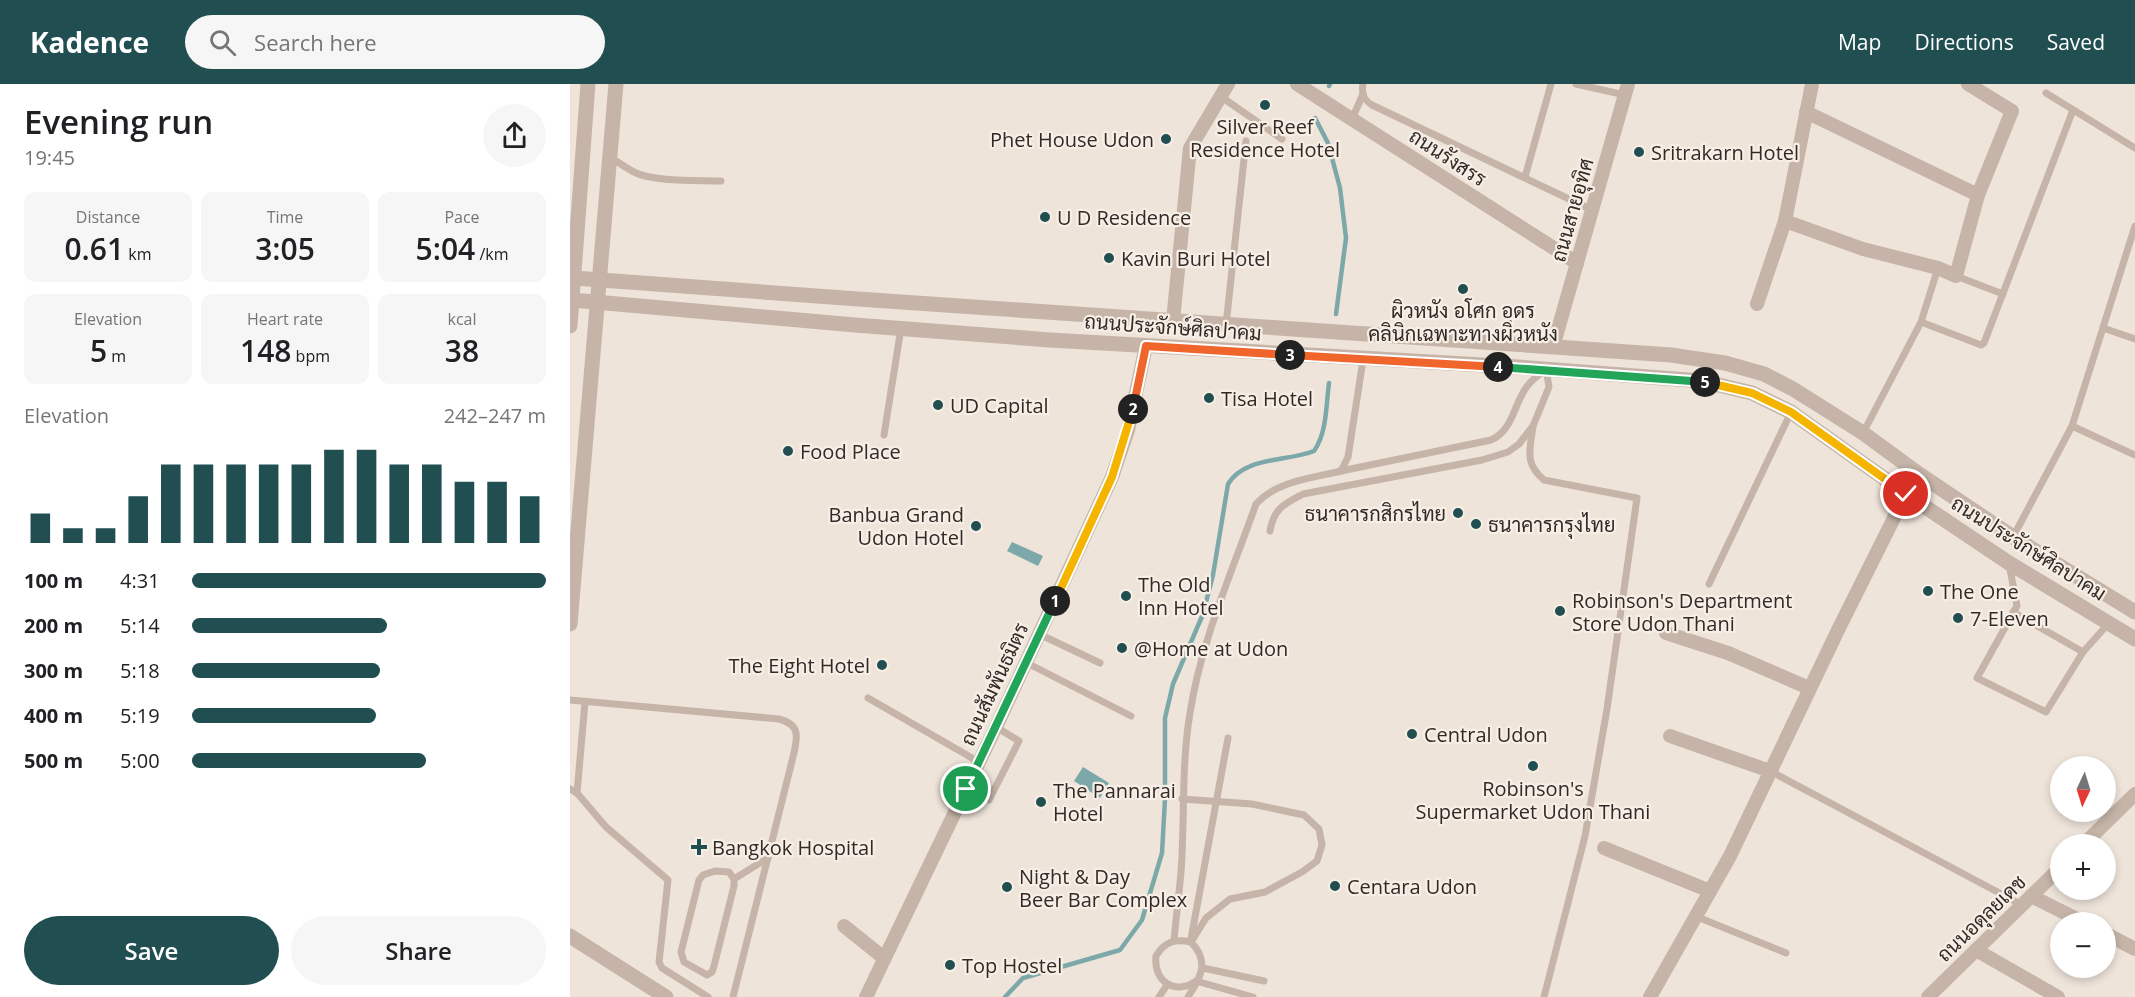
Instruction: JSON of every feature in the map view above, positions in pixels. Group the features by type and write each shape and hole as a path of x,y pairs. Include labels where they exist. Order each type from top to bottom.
{"street":[{"path":"570,326 588,84"},
{"path":"570,624 616,84"},
{"path":"1173,321 1190,148 1228,84"},
{"name":"ถนนรังสรร","path":"1298,84 1577,263"},
{"path":"1757,304 1785,221 1812,84"},
{"path":"1785,221 1863,249 1938,268 1956,276 1978,195 2012,111 1968,84"},
{"name":"ถนนสายอุทิศ","path":"1553,347 1627,89"},
{"path":"1806,111 1978,195"},
{"name":"ถนนประจักษ์ศิลปาคม","path":"572,278 1671,355 1725,363 1764,374 1792,388 1863,432 1919,474 2013,537 2135,612"},
{"path":"855,325 858,299"},
{"name":"ถนนประจักษ์ศิลปาคม","path":"571,300 855,325 1146,346 1546,369 1702,381 1752,393 1791,412 1906,494 2009,563 2135,639"},
{"path":"901,328 904,302"},
{"path":"1146,346 1148,319"},
{"path":"1363,360 1366,334"},
{"name":"ถนนสัมพันธมิตร","path":"866,997 996,727 1112,477 1128,430 1146,346"},
{"path":"1546,369 1553,347"},
{"path":"1650,997 1730,856 1809,688 1906,494 1919,474"},
{"path":"1666,633 1728,653 1809,688"},
{"path":"1670,736 1770,771"},
{"path":"2094,834 2135,794"},
{"path":"1604,848 1710,891"},
{"name":"ถนนอดุลยเดช","path":"1928,997 2050,878"},
{"path":"2027,900 2058,912"},
{"path":"844,927 884,958"},
{"path":"570,936 666,997"},
{"path":"2116,939 2135,949"},
{"path":"1976,950 2058,997"}],"lane":[{"path":"1363,84 1365,100 1372,105 1592,210"},
{"path":"1525,177 1551,84"},
{"path":"1576,84 1627,89"},
{"path":"2046,93 2135,148"},
{"path":"1352,119 1363,94"},
{"path":"1220,96 1282,139"},
{"path":"1921,322 1981,345 1984,343 2073,110"},
{"path":"1226,324 1246,141"},
{"path":"610,157 645,176 721,181"},
{"path":"2013,537 2072,426 2135,226"},
{"path":"1863,432 1921,322 1938,268"},
{"path":"1956,276 2003,294"},
{"path":"884,435 901,328"},
{"path":"2103,328 2135,339"},
{"path":"1341,471 1348,457 1363,360"},
{"path":"1544,997 1585,836 1607,709 1637,498 1544,480 1534,471 1529,458 1533,426 1549,387 1546,369"},
{"path":"1174,940 1181,871 1182,800 1190,712 1202,658 1256,504 1271,491 1285,486 1341,471 1491,440 1499,436 1509,425 1528,385 1546,369"},
{"path":"1709,584 1791,412"},
{"path":"1270,531 1276,512 1283,505 1303,494 1495,457 1519,444 1533,426"},
{"path":"2072,426 2135,455"},
{"path":"2009,563 2017,606 1977,678 2046,712 2083,652 2109,623"},
{"path":"2013,612 2083,652"},
{"path":"1039,634 1100,663"},
{"path":"1025,662 1131,716"},
{"path":"868,698 979,762"},
{"path":"570,700 779,719 790,722 794,727 796,740 733,997"},
{"path":"577,793 585,702"},
{"path":"966,789 989,800 1019,741 996,727"},
{"path":"1191,942 1228,738"},
{"path":"1770,771 2027,900"},
{"path":"570,789 577,793 606,827 668,880 659,962 662,968 708,997"},
{"path":"1182,800 1252,804 1304,815 1319,829 1322,846 1317,861 1302,872 1265,892 1230,899 1206,918 1191,942"},
{"path":"734,879 768,858"},
{"path":"715,871 729,872 734,879 712,972 707,975 702,974 684,962 681,956 699,880 703,875 715,871"},
{"path":"1695,916 1786,953"},
{"path":"1188,997 1196,981 1203,968 1201,953 1191,942 1174,940 1166,944 1156,956 1157,972 1167,985 1182,987 1196,981 1253,997"},
{"path":"1203,968 1264,981"},
{"path":"1160,997 1167,985"}],"water":[{"path":"1012,542 1043,556 1038,566 1007,551"},
{"path":"1083,767 1109,783 1100,798 1074,781"}],"waterway":[{"path":"1315,118 1328,143 1340,188 1346,238 1336,314"},
{"path":"1005,997 1023,978 1120,950 1142,920 1162,853 1165,718 1173,684 1203,614 1213,575 1228,484 1235,475 1256,464 1314,451 1324,427 1329,383"}],"place":[{"name":"Silver Reef Residence Hotel","path":"1265,105"},
{"name":"Phet House Udon","path":"1166,139"},
{"name":"Sritrakarn Hotel","path":"1639,152"},
{"name":"U D Residence","path":"1045,217"},
{"name":"Kavin Buri Hotel","path":"1109,258"},
{"name":"ผิวหนัง อโศก อุดร คลินิกเฉพาะทางผิวหนัง","path":"1463,289"},
{"name":"Tisa Hotel","path":"1209,398"},
{"name":"UD Capital","path":"938,405"},
{"name":"Food Place","path":"788,451"},
{"name":"ธนาคารกสิกรไทย","path":"1458,513"},
{"name":"ธนาคารกรุงไทย","path":"1476,524"},
{"name":"Banbua Grand Udon Hotel","path":"976,526"},
{"name":"The One","path":"1928,591"},
{"name":"The Old Inn Hotel","path":"1126,596"},
{"name":"Robinson's Department Store Udon Thani","path":"1560,611"},
{"name":"7-Eleven","path":"1958,618"},
{"name":"@Home at Udon","path":"1122,648"},
{"name":"The Eight Hotel","path":"882,665"},
{"name":"Central Udon","path":"1412,734"},
{"name":"Robinson's Supermarket Udon Thani","path":"1533,766"},
{"name":"The Pannarai Hotel","path":"1041,802"},
{"name":"Bangkok Hospital","path":"699,847"},
{"name":"Centara Udon","path":"1335,886"},
{"name":"Night & Day Beer Bar Complex","path":"1007,887"},
{"name":"Top Hostel","path":"950,965"}],"route":[{"path":"966,789 1112,477 1128,430 1146,346 1702,381 1752,393 1791,412 1906,494"}]}
